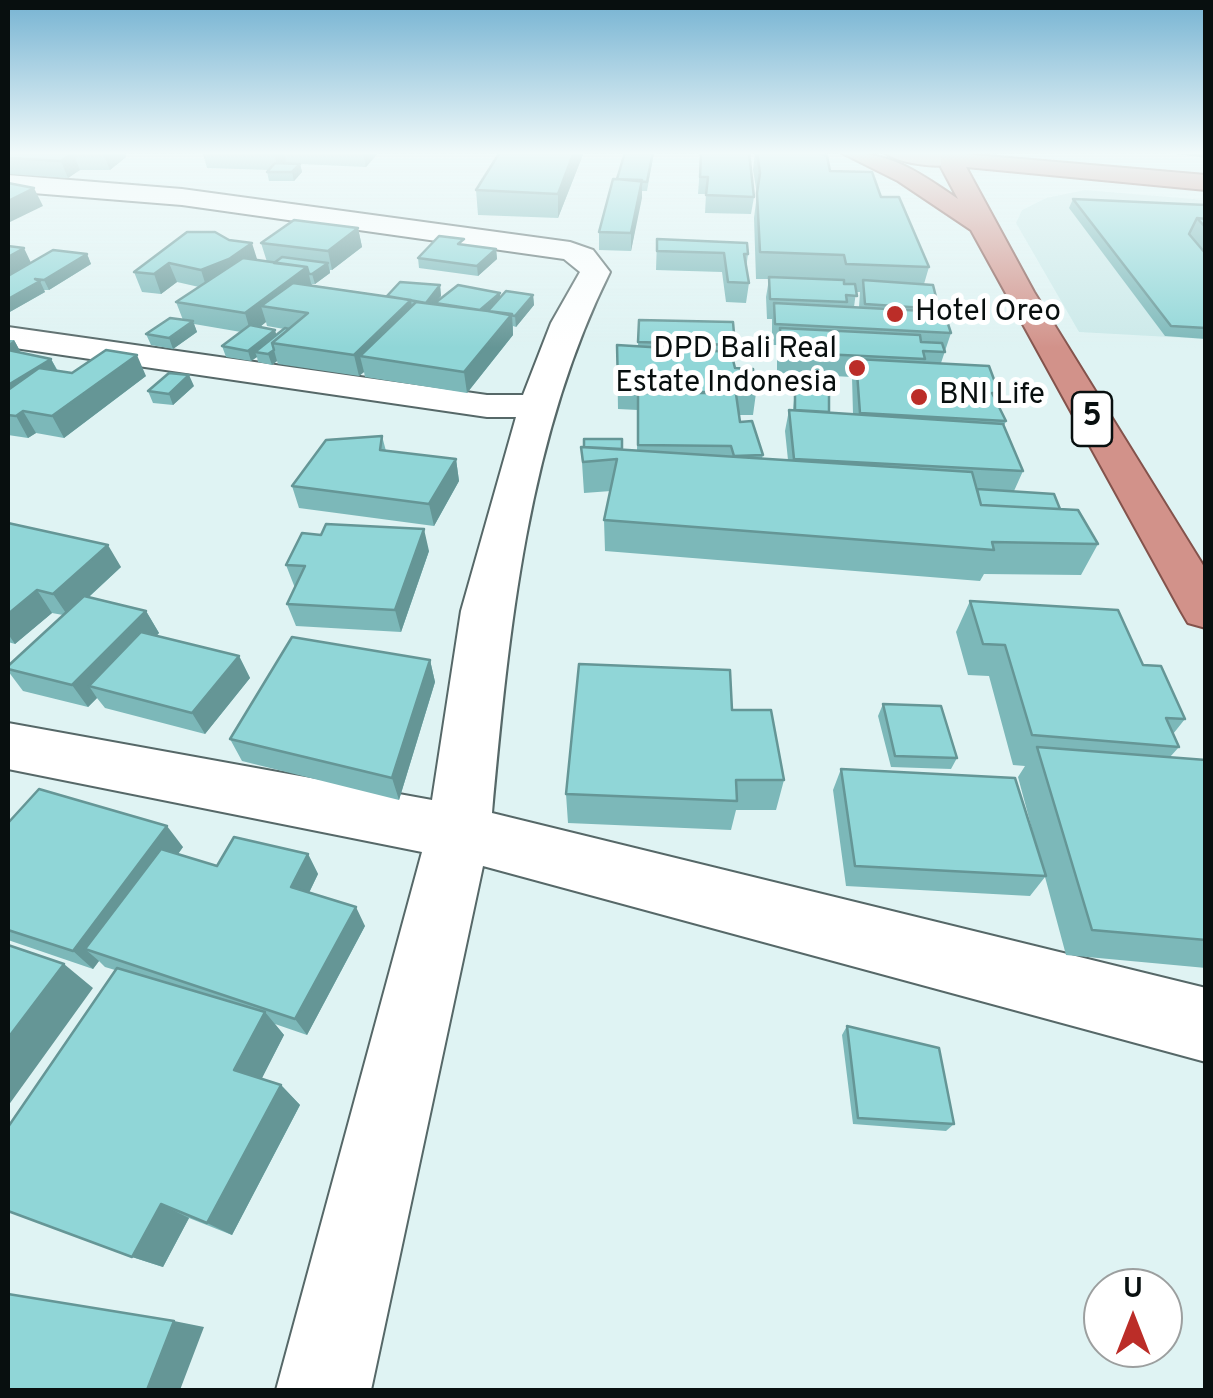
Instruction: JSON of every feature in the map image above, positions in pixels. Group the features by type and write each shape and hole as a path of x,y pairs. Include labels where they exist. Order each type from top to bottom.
{"highway":[{"name":"5","path":"989,219 1206,611"}],"street":[{"path":"323,1390 459,832 486,612 538,406 568,322 595,272 583,256 570,250 335,217"},
{"path":"8,338 488,406 538,406"},
{"path":"11,752 459,832 1206,1025"}],"shaded area":[{"path":"1019,217 1205,217 1205,339 1079,332 1016,223"}],"building":[{"path":"603,217 634,217 631,233 599,232"},
{"path":"758,217 908,217 929,267 846,264 844,255 760,252"},
{"path":"1087,217 1206,217 1197,218 1189,234 1206,254 1206,328 1171,326"},
{"path":"294,220 358,228 328,251 261,243"},
{"path":"187,232 215,232 229,240 252,243 229,259 201,270 169,263 154,274 134,272"},
{"path":"439,236 464,239 458,244 496,249 477,266 418,258"},
{"path":"657,239 747,243 748,254 744,254 749,283 728,282 724,253 657,251"},
{"path":"8,246 24,248 8,257"},
{"path":"53,250 87,254 44,280 35,279 40,281 8,299 8,276"},
{"path":"282,257 328,263 309,274 307,267 274,263"},
{"path":"243,258 307,267 245,313 176,302"},
{"path":"769,277 844,280 844,284 855,284 857,296 846,295 847,302 770,299"},
{"path":"863,280 933,285 939,309 865,304"},
{"path":"400,282 440,285 426,303 387,296"},
{"path":"293,283 411,300 354,355 272,343 308,313 261,306"},
{"path":"458,285 500,293 480,310 435,303"},
{"path":"506,291 533,295 515,316 488,311"},
{"path":"416,302 512,314 464,372 360,356"},
{"path":"774,303 944,312 951,333 775,324"},
{"path":"170,318 193,321 169,338 146,334"},
{"path":"639,320 733,322 735,345 638,342"},
{"path":"250,325 275,330 248,351 222,346"},
{"path":"285,328 289,329 272,343 274,350 268,354 255,352"},
{"path":"780,328 920,335 921,342 942,343 945,352 923,351 925,359 781,352"},
{"path":"617,345 731,352 735,368 753,369 756,393 736,394 740,422 752,421 763,455 734,456 731,446 638,445 638,393 724,393 618,388"},
{"path":"8,350 51,359 8,385"},
{"path":"106,350 137,355 52,416 23,411 16,416 8,415 8,390 39,368 72,373"},
{"path":"856,359 989,366 999,393 992,393 1006,421 860,413"},
{"path":"169,373 189,375 169,394 148,391"},
{"path":"795,390 829,393 829,412 795,410"},
{"path":"789,410 1003,424 1023,471 794,459"},
{"path":"382,436 380,450 456,459 429,504 292,486 326,440"},
{"path":"584,439 622,439 622,449 584,447"},
{"path":"581,447 972,472 981,505 1078,510 1098,544 992,542 994,550 604,520 617,459 583,462"},
{"path":"977,489 1054,494 1060,509 981,505"},
{"path":"8,523 108,545 53,594 37,590 8,614"},
{"path":"326,524 424,529 395,610 287,604 305,566 286,565 302,533 321,535"},
{"path":"84,596 146,611 72,685 8,669 8,666"},
{"path":"970,601 1118,610 1143,665 1161,666 1185,719 1166,718 1179,747 1032,735 1005,645 983,644"},
{"path":"141,632 239,656 192,713 89,686"},
{"path":"292,637 430,660 392,778 230,739"},
{"path":"579,664 730,670 732,710 771,710 784,780 736,780 737,801 566,794"},
{"path":"883,704 941,706 957,758 895,756"},
{"path":"1037,747 1206,760 1206,940 1092,930"},
{"path":"841,769 1015,778 1046,876 855,866"},
{"path":"39,789 167,826 73,951 8,930 8,823"},
{"path":"234,837 308,854 291,887 356,907 295,1019 85,949 161,849 217,866"},
{"path":"8,945 64,964 8,1038"},
{"path":"117,968 265,1012 234,1070 281,1085 207,1223 161,1204 132,1257 8,1211 8,1127"},
{"path":"847,1026 939,1048 954,1124 858,1118"},
{"path":"8,1294 174,1321 147,1390 8,1390"}],"place":[{"name":"Hotel Oreo","path":"895,314"},
{"name":"DPD Bali Real Estate Indonesia","path":"857,368"},
{"name":"BNI Life","path":"919,397"}]}
